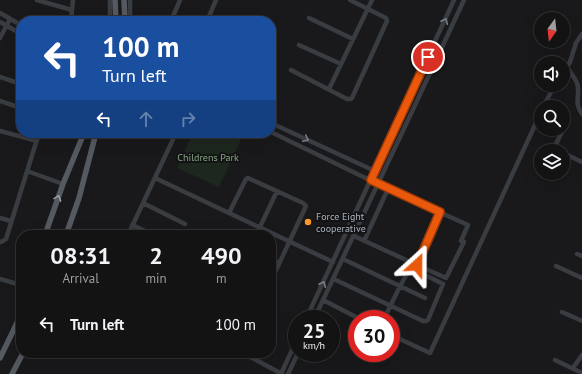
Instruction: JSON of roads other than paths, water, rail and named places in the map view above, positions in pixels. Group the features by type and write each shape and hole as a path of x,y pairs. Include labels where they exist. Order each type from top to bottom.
{"main road":[{"path":"116,0 116,16"},
{"path":"124,0 125,16"},
{"path":"47,230 63,184 82,138"},
{"path":"68,230 79,198 95,138"},
{"path":"0,358 16,325"},
{"path":"12,374 20,358"}],"street":[{"path":"37,0 72,10"},
{"path":"71,16 73,0"},
{"path":"110,0 110,16"},
{"path":"130,0 130,16"},
{"path":"173,16 180,0"},
{"path":"208,16 216,0"},
{"path":"292,70 347,99 352,98 387,21 386,18 350,0"},
{"path":"329,89 372,0"},
{"path":"310,310 454,0"},
{"path":"319,310 464,0"},
{"path":"0,13 16,22"},
{"path":"309,18 353,39"},
{"path":"0,38 10,19"},
{"path":"0,22 16,31"},
{"path":"570,62 576,43 582,34"},
{"path":"299,45 341,64"},
{"path":"570,72 576,82 578,91 578,108 582,114"},
{"path":"0,77 16,82"},
{"path":"0,101 16,106"},
{"path":"276,125 383,174"},
{"path":"400,339 430,353 534,127"},
{"path":"0,131 16,135"},
{"path":"276,134 388,189 468,224 461,240 464,242 446,278 354,236"},
{"path":"26,138 37,141"},
{"path":"0,242 6,239 38,138"},
{"path":"130,230 174,138"},
{"path":"570,156 581,160"},
{"path":"27,171 63,184"},
{"path":"155,178 266,230"},
{"path":"229,213 246,179 248,178 303,203 306,206 276,270"},
{"path":"364,241 388,189"},
{"path":"260,227 277,191"},
{"path":"143,203 185,224"},
{"path":"366,211 376,216"},
{"path":"417,265 440,212"},
{"path":"0,218 11,221"},
{"path":"132,225 143,230"},
{"path":"276,235 333,262"},
{"path":"343,259 425,298"},
{"path":"556,266 582,278"},
{"path":"334,279 391,306 424,321 428,320 443,284 413,269 409,271 400,287 391,306 389,310"},
{"path":"0,279 16,284"},
{"path":"324,300 348,313"},
{"path":"562,312 582,321"},
{"path":"573,368 582,355"},
{"path":"251,358 281,374 288,359"},
{"path":"555,360 579,372"},
{"path":"288,374 294,362"}],"place":[{"name":"Force Eight cooperative","path":"308,222"}],"park label":[{"name":"Childrens Park","path":"208,157"}]}
